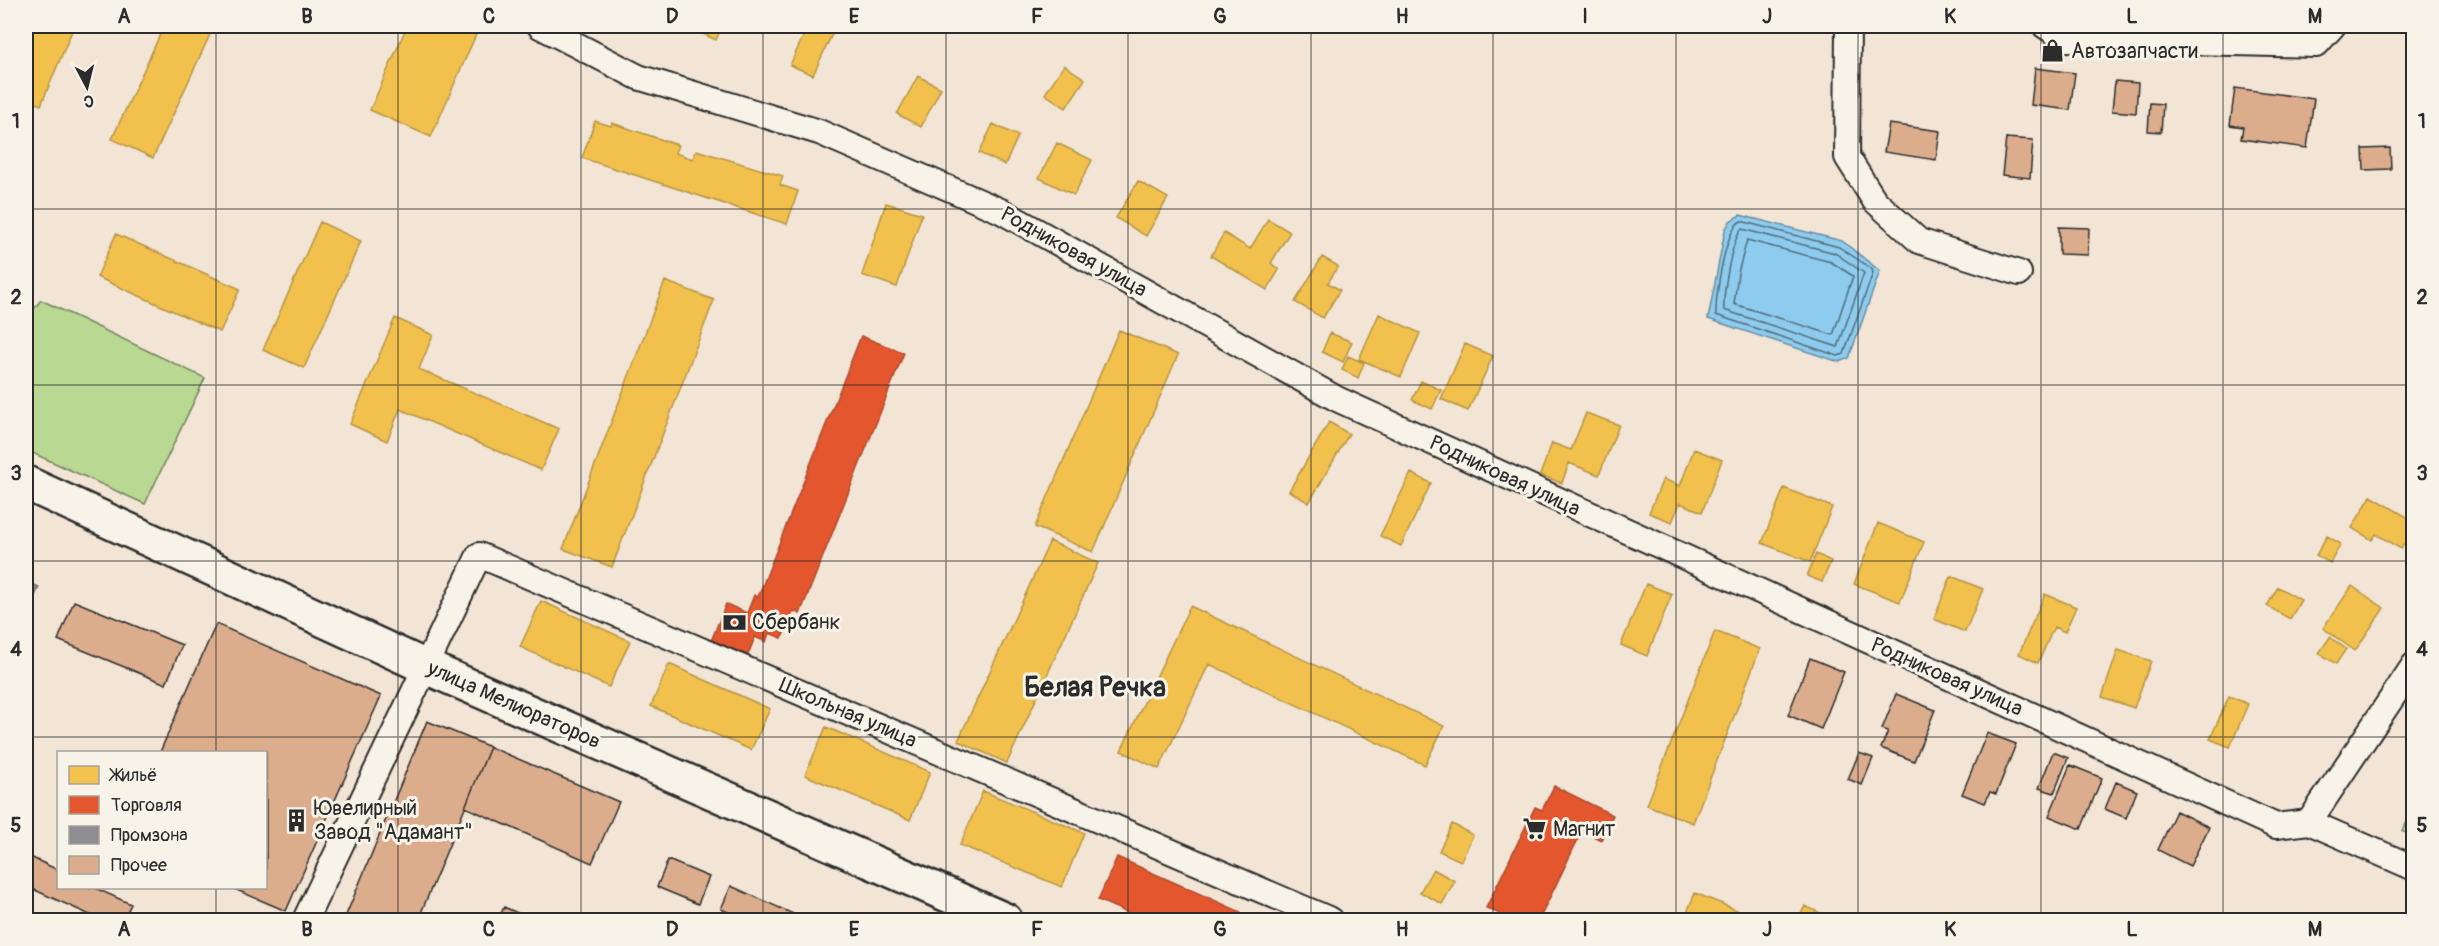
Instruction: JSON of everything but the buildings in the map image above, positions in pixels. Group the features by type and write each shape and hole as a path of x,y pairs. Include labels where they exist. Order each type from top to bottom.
{"street":[{"name":"Родниковая улица","path":"540,26 638,77 819,132 1001,211 1337,399 2276,826 2310,822"},
{"path":"1848,26 1847,157 1875,201 1919,241 2019,273"},
{"path":"2045,26 2065,39 2316,45 2333,26"},
{"name":"улица Мелиораторов","path":"26,483 424,666 1005,921"},
{"name":"Школьная улица","path":"424,666 479,555 1331,921"},
{"path":"2414,665 2310,822 2414,868"},
{"path":"305,921 424,666"}],"green space":[{"path":"41,300 205,378 145,504 26,450 26,319"},
{"path":"2413,811 2413,837 2402,831"}],"water":[{"path":"1740,215 1842,241 1880,271 1849,358 1839,362 1708,319 1725,230 1730,221"}],"place":[{"name":"Автозапчасти","path":"2053,51"},
{"name":"Сбербанк","path":"734,622"},
{"name":"Ювелирный Завод \"Адамант\"","path":"296,820"},
{"name":"Магнит","path":"1535,829"}],"district":[{"name":"Белая Речка","path":"1095,687"}]}
